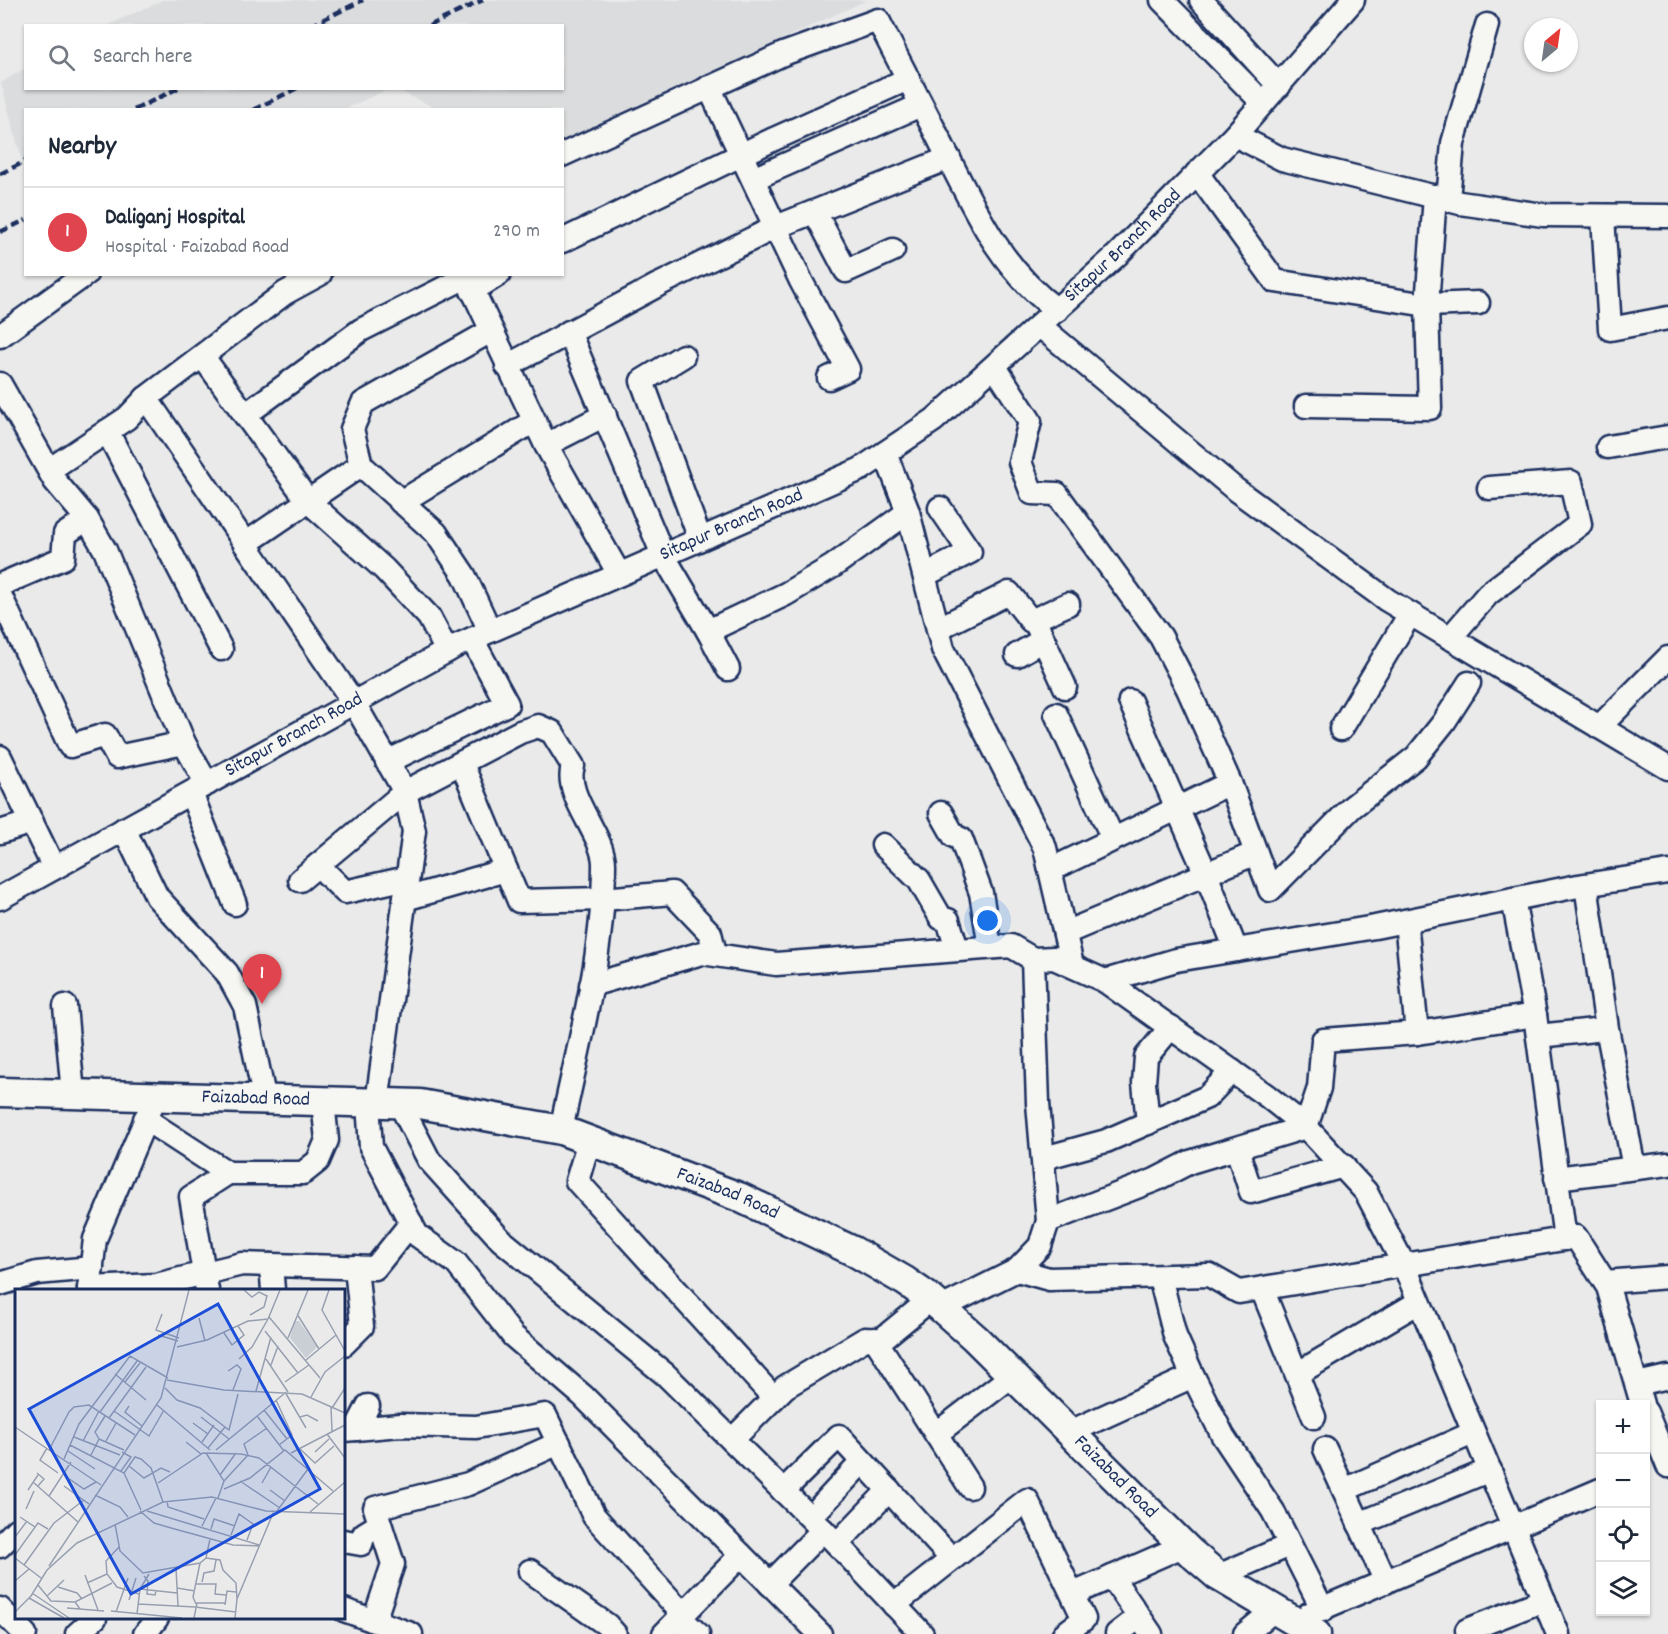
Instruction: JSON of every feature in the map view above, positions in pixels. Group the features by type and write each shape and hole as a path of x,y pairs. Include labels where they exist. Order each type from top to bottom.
{"main road":[{"name":"Faizabad Road","path":"0,1092 73,1094 150,1108 265,1101 420,1104 561,1130 739,1197 853,1251 905,1281 936,1304 1013,1375 1183,1546 1218,1576 1282,1614 1319,1622"}],"street":[{"path":"1162,0 1263,103"},
{"path":"1201,0 1279,86"},
{"name":"Sitapur Branch Road","path":"0,898 447,651 861,469 934,420 1117,255 1234,135 1353,0"},
{"path":"564,153 783,54 878,20 984,228 1014,272 1035,294 1058,310"},
{"path":"1306,406 1430,408 1427,305 1441,198 1453,143 1487,25"},
{"path":"564,240 741,155 908,79"},
{"path":"709,87 776,227 848,369 829,378"},
{"path":"753,179 921,105"},
{"path":"1234,135 1282,159 1441,198 1543,215 1668,216"},
{"path":"507,366 658,285 776,227 949,158"},
{"path":"1197,173 1275,281 1427,305 1478,303"},
{"path":"815,212 846,271 894,250"},
{"path":"1603,216 1610,329 1668,318"},
{"path":"0,336 83,276"},
{"path":"49,470 127,418 146,398 285,293 316,276"},
{"path":"245,415 361,330 468,281 490,276"},
{"path":"468,281 546,445 619,574"},
{"path":"1040,326 1236,490 1410,614 1668,768"},
{"path":"387,762 507,704 481,635 464,575 436,533 361,465 352,429 363,403 491,331"},
{"path":"569,332 663,555 728,669"},
{"path":"683,356 642,381 700,539"},
{"path":"203,357 308,501 384,569 429,617 447,651"},
{"path":"995,367 1030,421 1020,462 1032,493 1057,494 1161,637 1188,688 1230,783 1270,890 1352,807 1416,757 1444,722 1468,683"},
{"path":"0,384 55,481 87,519 105,550 184,743 235,904"},
{"path":"146,398 354,703 405,792 414,831 382,1103 371,1147 417,1235 456,1263 513,1336 583,1396 820,1634"},
{"path":"546,445 605,415"},
{"path":"401,502 534,421"},
{"path":"107,431 221,649"},
{"path":"1608,447 1668,437"},
{"path":"885,453 908,512 944,649 1045,848 1072,965"},
{"path":"246,544 361,465"},
{"path":"1450,638 1488,594 1580,524 1571,482 1489,488"},
{"path":"925,575 970,552 940,508"},
{"path":"708,632 786,594 833,566 908,512"},
{"path":"0,585 63,558 65,534 87,519"},
{"path":"939,628 1009,593 1039,629 1065,687"},
{"path":"0,594 70,746 105,735 117,757 184,743"},
{"path":"1017,655 1039,629 1068,604"},
{"path":"1341,729 1410,614"},
{"path":"1599,727 1668,658"},
{"path":"1130,701 1178,808 1236,950"},
{"path":"1056,714 1113,839"},
{"path":"300,880 405,792 520,732 538,726 552,732 573,766 571,772 577,796 604,860 603,899 591,985 561,1130"},
{"path":"0,757 54,868"},
{"path":"462,764 519,901 603,899 672,893 710,933 715,953"},
{"path":"1050,870 1230,783"},
{"path":"940,813 954,836 961,839 981,893 990,947"},
{"path":"0,832 32,822"},
{"path":"124,829 157,897 227,973 245,1006 265,1101"},
{"path":"883,845 919,880 940,918 948,920 957,949"},
{"path":"1065,933 1256,853"},
{"path":"318,865 345,892 406,888 506,870"},
{"path":"1105,981 1176,960 1406,921 1586,885 1668,872"},
{"path":"1586,885 1607,1028 1634,1168"},
{"path":"1513,899 1536,1026 1565,1239"},
{"path":"1406,921 1417,1033"},
{"path":"591,985 702,953 715,953 776,964 1011,946 1033,959 1054,958 1105,981 1232,1071 1306,1127 1366,1192 1404,1265 1558,1634"},
{"path":"732,1440 785,1387 865,1339 881,1340 936,1304 1017,1270 1040,1246 1048,1221 1038,1102 1033,959"},
{"path":"65,1005 73,1094"},
{"path":"1306,1127 1319,1088 1323,1040 1536,1026 1596,1030"},
{"path":"1148,1123 1144,1083 1146,1057 1171,1027"},
{"path":"1044,1158 1106,1142 1207,1097 1232,1071"},
{"path":"207,1282 191,1197 228,1173 303,1173 318,1161 327,1140 323,1102"},
{"path":"382,1103 429,1161 501,1240 666,1375 830,1537 922,1634"},
{"path":"90,1282 95,1239 150,1108 228,1173"},
{"path":"1048,1221 1155,1180 1190,1162 1306,1127"},
{"path":"589,1141 577,1181 774,1398"},
{"path":"1237,1149 1251,1192 1344,1166"},
{"path":"1556,1178 1668,1164"},
{"path":"0,1284 37,1274 135,1288 207,1282 242,1264 375,1268 411,1223"},
{"path":"1017,1270 1049,1279 1209,1275 1239,1292 1575,1237 1605,1282 1639,1394 1668,1377"},
{"path":"271,1265 273,1289"},
{"path":"345,1343 362,1326 356,1267"},
{"path":"1160,1277 1175,1336 1193,1376 1223,1436 1273,1511 1290,1545 1319,1622 1386,1582 1596,1492"},
{"path":"1605,1282 1668,1277"},
{"path":"1262,1288 1314,1417"},
{"path":"1297,1374 1419,1302"},
{"path":"875,1339 970,1486"},
{"path":"936,1434 1013,1375"},
{"path":"1070,1432 1193,1376"},
{"path":"350,1430 369,1406"},
{"path":"350,1430 400,1425 476,1427 545,1415 594,1516 676,1622 698,1634"},
{"path":"1650,1422 1664,1456 1650,1463"},
{"path":"1344,1490 1473,1433"},
{"path":"783,1491 839,1436 952,1559"},
{"path":"374,1621 393,1564 375,1508 468,1484 559,1443"},
{"path":"1325,1449 1386,1582"},
{"path":"821,1506 862,1462"},
{"path":"1359,1524 1490,1470"},
{"path":"770,1584 888,1490"},
{"path":"894,1605 1027,1500 1084,1619 1064,1634"},
{"path":"345,1541 361,1544 364,1534 380,1524"},
{"path":"0,1546 15,1531"},
{"path":"1218,1576 1290,1545"},
{"path":"1072,1594 1183,1546"},
{"path":"676,1622 741,1555"},
{"path":"530,1571 607,1625 615,1634"},
{"path":"1112,1577 1145,1626 1117,1634"},
{"path":"1467,1630 1544,1600"},
{"path":"345,1610 403,1632"},
{"path":"1245,1634 1282,1614"},
{"path":"78,1634 93,1619"},
{"path":"145,1634 156,1619"}],"shaded area":[{"path":"163,0 867,0 564,140 564,108 435,108 398,90 564,90 564,24 110,24"},
{"path":"24,69 24,90 386,90 347,108 24,108 24,168 1,83"}],"railway":[{"path":"314,24 363,0"},
{"path":"433,24 483,0"},
{"path":"138,108 174,90"},
{"path":"257,108 293,90"},
{"path":"0,174 24,162"},
{"path":"0,232 24,221"}],"place":[{"name":"Daliganj Hospital","path":"262,1004"}]}
